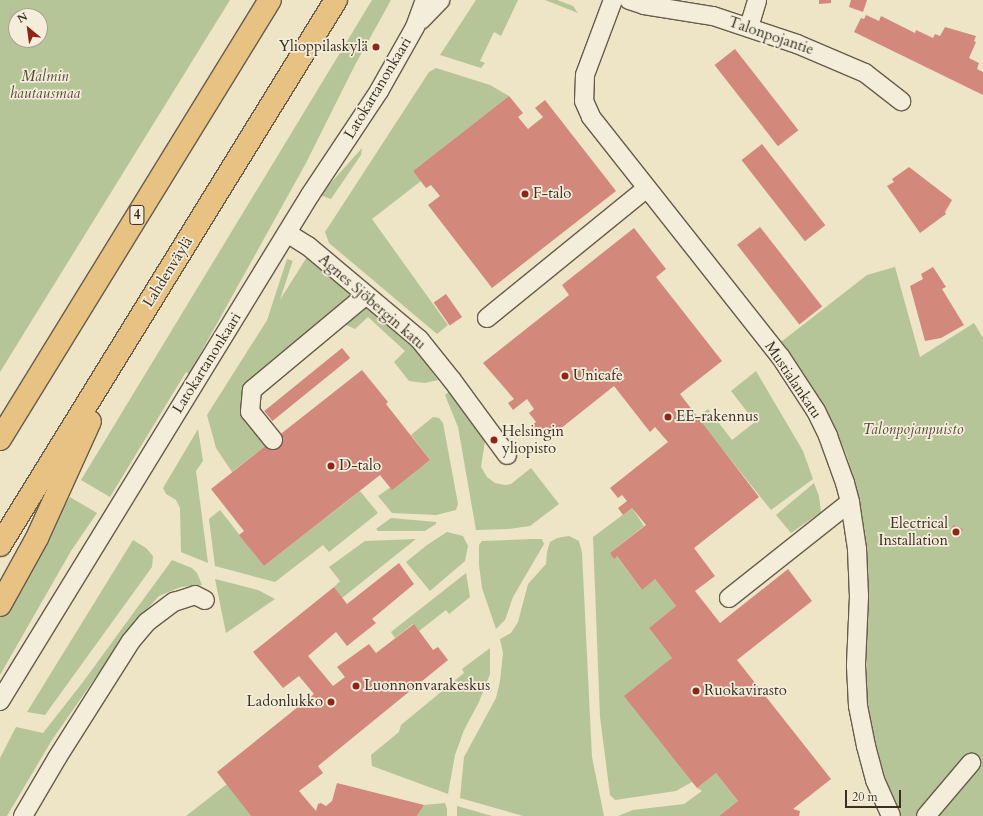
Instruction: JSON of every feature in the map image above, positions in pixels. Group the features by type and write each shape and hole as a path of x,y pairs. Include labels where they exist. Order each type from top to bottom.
{"highway":[{"name":"4","path":"2,436 270,0"},
{"name":"Lahdenväylä","path":"0,545 336,0"},
{"path":"0,605 37,538 130,333"}],"street":[{"name":"Latokartanonkaari","path":"0,701 287,233 364,113 415,27 425,0"},
{"name":"Latokartanonkaari","path":"415,27 440,0"},
{"name":"Mustialankatu","path":"613,0 585,75 584,101 591,117 780,356 816,411 828,436 850,502 857,548 859,596 856,666 858,706 866,746 876,780 891,816"},
{"name":"Talonpojantie","path":"629,0 644,5 713,16 797,44 865,72 901,101"},
{"path":"749,27 757,0"},
{"path":"487,318 647,188"},
{"name":"Agnes Sjöbergin katu","path":"287,233 308,246 419,339 452,380 507,455"},
{"path":"273,440 250,412 252,390 366,295"},
{"path":"729,598 850,502"},
{"path":"23,816 57,758 131,642 147,622 174,602 195,594 205,600"},
{"path":"926,816 971,763"}],"green space":[{"name":"Malmin hautausmaa","path":"0,0 230,0 0,372"},
{"path":"372,0 391,0 355,65 306,163 189,374 186,372 110,497 81,480"},
{"path":"476,0 518,0 501,36 494,32 480,61 485,63 481,68 440,55"},
{"path":"545,0 557,0 573,6 578,13"},
{"path":"436,68 490,85 509,96 413,171 421,181 372,219 448,325 437,334 329,243 325,232 429,72"},
{"path":"362,148 361,155 331,199 320,195"},
{"path":"307,257 354,294 247,390 240,407 268,444 232,472 216,448 207,415"},
{"path":"287,259 293,261 271,326 266,325"},
{"name":"Talonpojanpuisto","path":"895,267 920,357 974,323 983,338 983,816 901,816 895,803 884,774 872,731 866,689 868,587 865,531 857,495 847,456 830,417 781,342 867,275"},
{"path":"361,304 411,344 438,380 425,383 409,381 394,362 405,351 368,317 355,329 340,322"},
{"path":"756,371 803,451 813,479 771,510 697,418 708,409 732,440 755,422 731,391"},
{"path":"451,390 485,441 481,467 487,477 495,483 505,485 511,484 531,468 559,504 530,526 509,529 476,530 458,427 445,395"},
{"path":"433,417 439,418 443,423 458,504 456,510 436,515 392,513 378,496 430,460 411,435"},
{"path":"198,429 203,461 196,471 208,563 181,552 180,508 176,500 166,494 163,488"},
{"path":"814,483 819,496 821,512 791,533 776,515"},
{"path":"360,491 378,513 329,552 323,545 275,582 215,566 209,519 220,510 264,566"},
{"path":"70,497 97,513 71,551 0,675 0,615"},
{"path":"632,508 644,526 610,553 614,558 616,555 641,589 655,579 676,606 649,628 672,658 692,782 676,791 615,800 610,795 600,717 593,537"},
{"path":"391,518 436,522 436,524 425,531 378,531 376,529"},
{"path":"447,532 463,536 468,546 465,561 430,591 406,562 427,545"},
{"path":"569,536 579,541 582,553 592,757 604,816 523,816 460,798 464,757 496,698 500,681 503,653 500,639 511,633 518,622 528,584 546,564 550,542 557,538"},
{"path":"416,539 342,598 334,587 340,581 329,567 365,541"},
{"path":"542,539 544,544 513,597 505,620 496,629 482,588 479,565 479,545 482,541"},
{"path":"133,540 146,548 153,556 152,567 45,715 27,712"},
{"path":"172,560 192,568 197,573 202,585 181,587 159,596 129,629 52,740 7,816 0,816 0,758 16,727 43,733 83,682"},
{"path":"466,573 470,597 449,614 446,610 419,631 413,624 395,638 391,632"},
{"path":"215,579 258,590 275,599 226,633"},
{"path":"490,648 490,674 479,702 464,730 455,755 448,794 372,766 371,755 399,732 401,725 464,673 462,669"},
{"path":"716,773 738,801 719,816 618,816 633,810 684,804 702,791 697,788"},
{"path":"227,784 251,816 186,816"},
{"path":"445,803 447,816 417,816 424,805"},
{"path":"457,806 492,816 457,816"}],"building":[{"path":"819,0 831,0 831,3 819,4"},
{"path":"851,0 867,0 863,12 849,7"},
{"path":"866,15 879,21 881,16 915,33 916,30 933,38 935,34 940,36 945,27 976,36 974,41 976,42 969,58 979,63 977,69 983,72 983,95 854,32 861,18 864,19"},
{"path":"735,49 798,130 778,146 715,65"},
{"name":"F-talo","path":"509,96 523,113 518,117 528,129 543,117 535,108 545,100 616,191 492,288 428,205 440,196 431,185 426,188 413,171"},
{"path":"762,144 825,225 805,241 742,160"},
{"path":"909,167 952,200 945,212 946,214 920,233 887,186 894,182 892,179"},
{"path":"760,227 822,307 799,324 737,245"},
{"name":"EE-rakennus","path":"634,228 666,269 656,277 722,361 680,394 759,497 694,548 715,576 695,591 720,623 788,569 812,601 737,660 831,779 793,809 800,811 799,816 719,816 738,801 716,773 697,788 624,696 672,658 649,628 676,606 655,579 642,590 617,556 614,559 610,553 646,525 632,508 623,515 618,508 627,501 622,495 618,498 610,488 668,442 655,427 650,432 614,386 545,441 532,425 536,422 529,413 534,409 527,399 513,410 508,403 514,399 483,363 569,295 562,285"},
{"path":"933,267 946,287 942,289 964,325 941,338 925,341 910,286 923,279 921,274"},
{"path":"446,294 462,317 450,326 434,303"},
{"path":"342,348 350,358 272,421 264,411"},
{"name":"D-talo","path":"362,370 388,402 386,404 430,460 392,490 380,475 264,566 239,535 244,531 211,489"},
{"name":"Electrical Installation","path":"953,525 963,529 959,538 950,535"},
{"path":"399,563 414,584 372,619 376,623 347,646 336,632 308,656 333,686 345,677 337,667 369,644 376,653 414,624 433,650 438,647 448,660 318,766 323,773 299,791 316,811 318,804 321,803 326,806 332,801 337,783 424,805 417,816 251,816 217,772 314,694 299,676 283,688 253,652 334,587 347,604"}],"place":[{"name":"Ylioppilaskylä","path":"376,47"},
{"name":"F-talo","path":"525,194"},
{"name":"Unicafe","path":"565,376"},
{"name":"EE-rakennus","path":"668,417"},
{"name":"Helsingin yliopisto","path":"494,440"},
{"name":"D-talo","path":"331,466"},
{"name":"Electrical Installation","path":"956,532"},
{"name":"Luonnonvarakeskus","path":"356,686"},
{"name":"Ruokavirasto","path":"696,691"},
{"name":"Ladonlukko","path":"331,702"}]}
